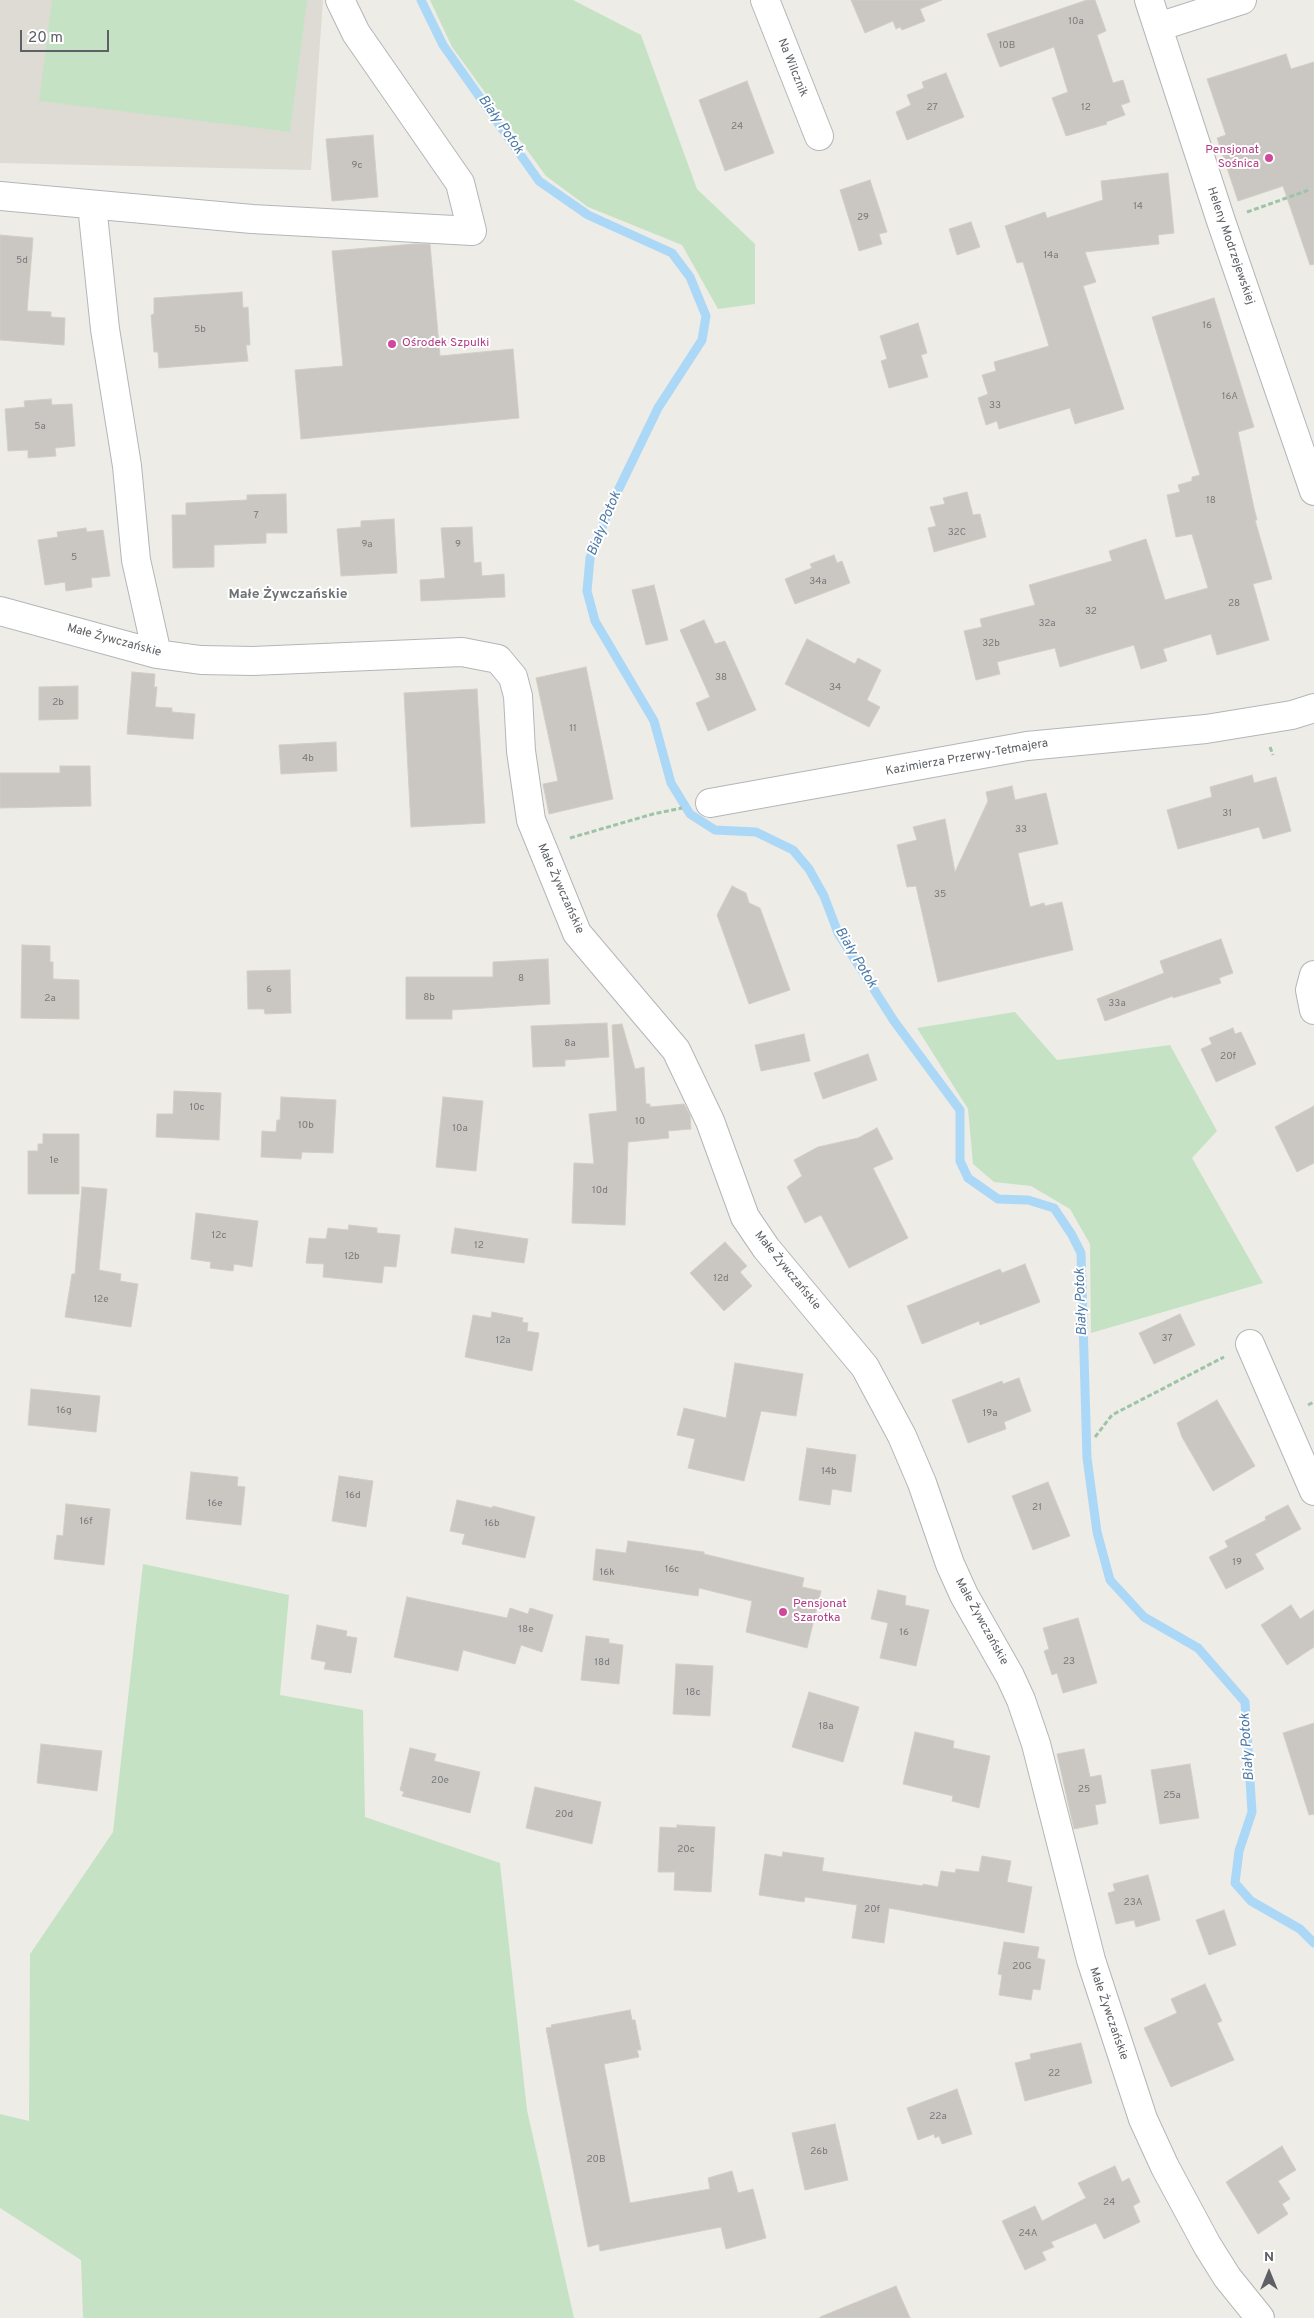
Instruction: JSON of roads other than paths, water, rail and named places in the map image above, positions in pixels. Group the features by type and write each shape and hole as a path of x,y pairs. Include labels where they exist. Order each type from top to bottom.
{"street":[{"path":"0,196 252,219 472,231 460,183 356,33 340,0"},
{"name":"Na Wilcznik","path":"765,0 820,136"},
{"name":"Heleny Modrzejewskiej","path":"1149,0 1221,221 1314,491"},
{"path":"1158,27 1242,0"},
{"path":"92,205 106,329 127,466 136,560 157,654"},
{"name":"Małe Żywczańskie","path":"0,611 157,654 201,660 253,661 462,652 498,659 513,677 518,696 526,787 531,820 577,933 676,1050 710,1121 746,1217 766,1248 865,1367 902,1436 922,1483 950,1564 964,1595 1010,1676 1021,1700 1036,1744 1090,1960 1143,2119 1165,2167 1207,2245 1233,2285 1260,2318"},
{"name":"Kazimierza Przerwy-Tetmajera","path":"710,803 1027,746 1206,729 1292,715 1314,708"},
{"path":"1314,975 1310,990 1314,1010"},
{"path":"1250,1344 1314,1490"}],"waterway":[{"name":"Biały Potok","path":"421,0 443,45 539,181 588,215 672,253 690,277 706,316 702,340 658,408 610,507 590,558 587,591 595,621 654,721 671,783 690,814 715,830 756,832 793,850 809,869 824,896 838,933 894,1021 960,1110 960,1161 968,1178 998,1199 1028,1200 1054,1208 1072,1235 1081,1253 1087,1458 1097,1532 1110,1580 1144,1617 1198,1648 1245,1702 1252,1812 1239,1851 1235,1883 1251,1901 1300,1929 1314,1943"}],"place":[{"name":"Pensjonat Sośnica","path":"1269,158"},
{"name":"Ośrodek Szpulki","path":"392,344"},
{"name":"Pensjonat Szarotka","path":"783,1612"}],"district":[{"name":"Małe Żywczańskie","path":"288,595"}]}
